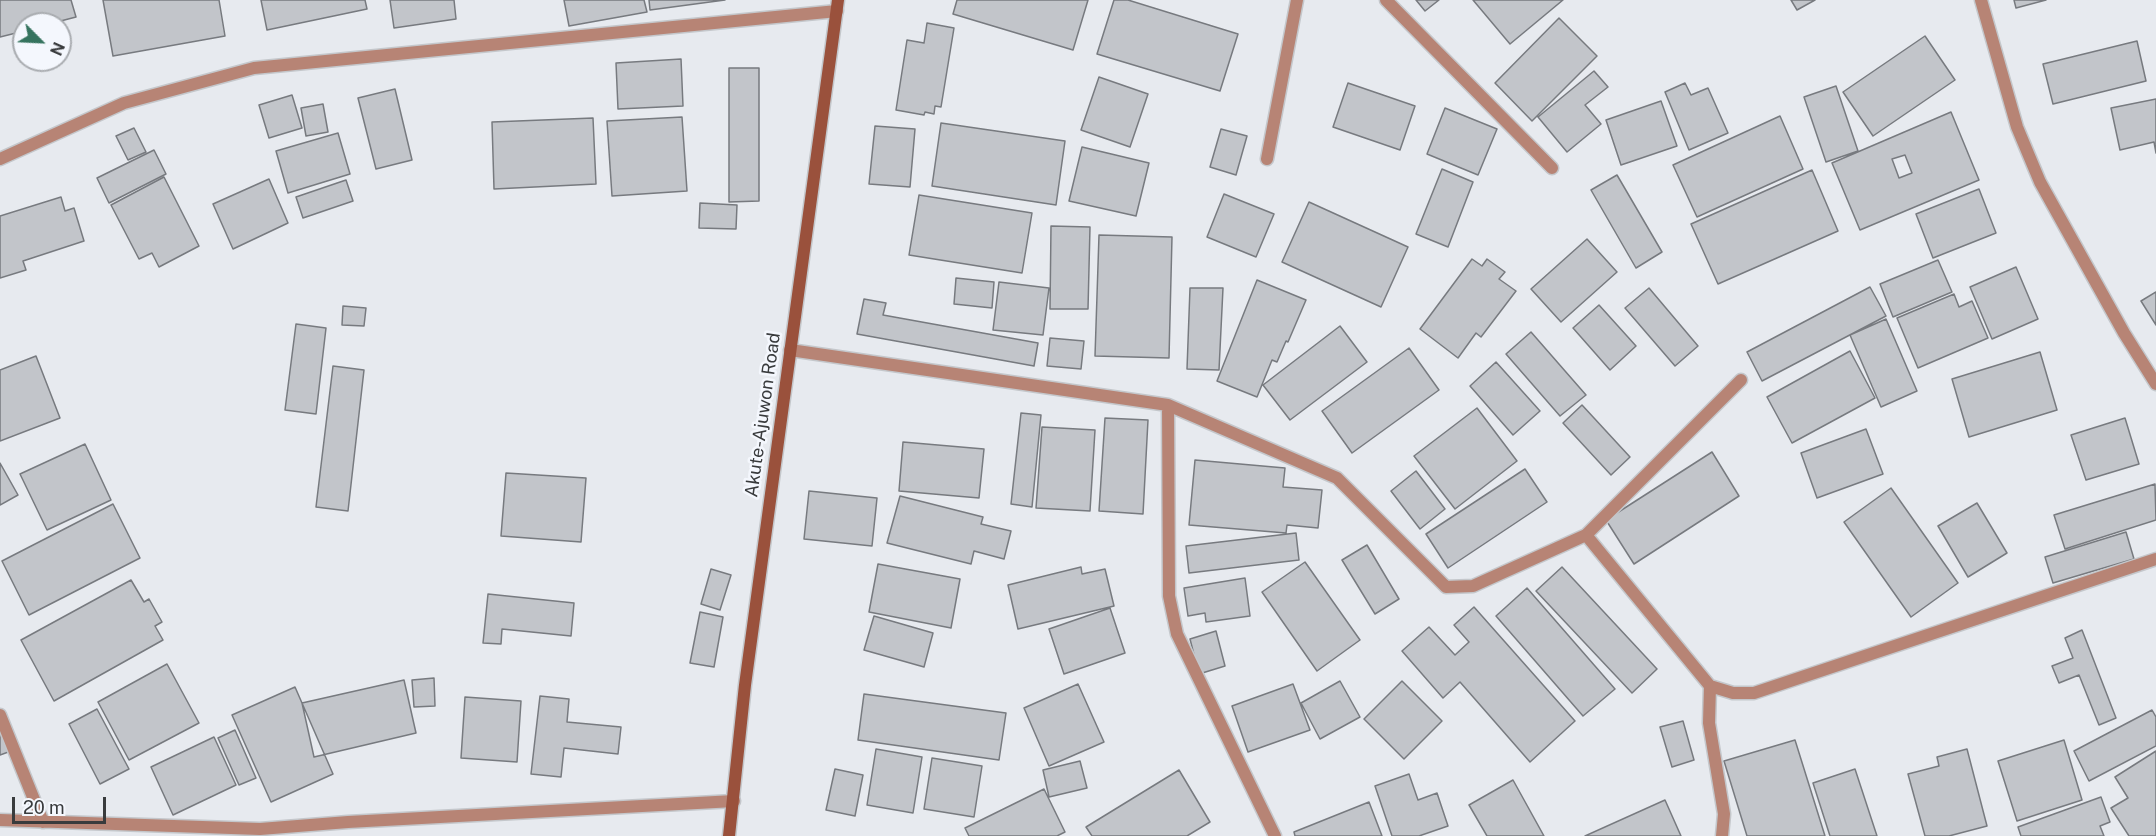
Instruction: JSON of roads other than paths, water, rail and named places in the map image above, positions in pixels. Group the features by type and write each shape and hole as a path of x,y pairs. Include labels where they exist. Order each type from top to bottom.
{"main road":[{"name":"Akute-Ajuwon Road","path":"729,836 745,685 838,6"}],"street":[{"path":"1267,159 1297,0"},
{"path":"1386,0 1552,168"},
{"path":"1981,0 2017,127 2040,182 2124,333 2156,384"},
{"path":"0,159 124,103 254,68 838,6"},
{"path":"790,350 1168,405 1337,478 1446,587 1473,586 1586,535 1740,380"},
{"path":"1168,405 1169,596 1177,634 1275,836"},
{"path":"1586,535 1710,686 1733,693 1754,693 2156,560"},
{"path":"1710,686 1709,723 1724,814 1722,836"},
{"path":"0,715 44,822"},
{"path":"0,820 260,829 734,801"}]}
